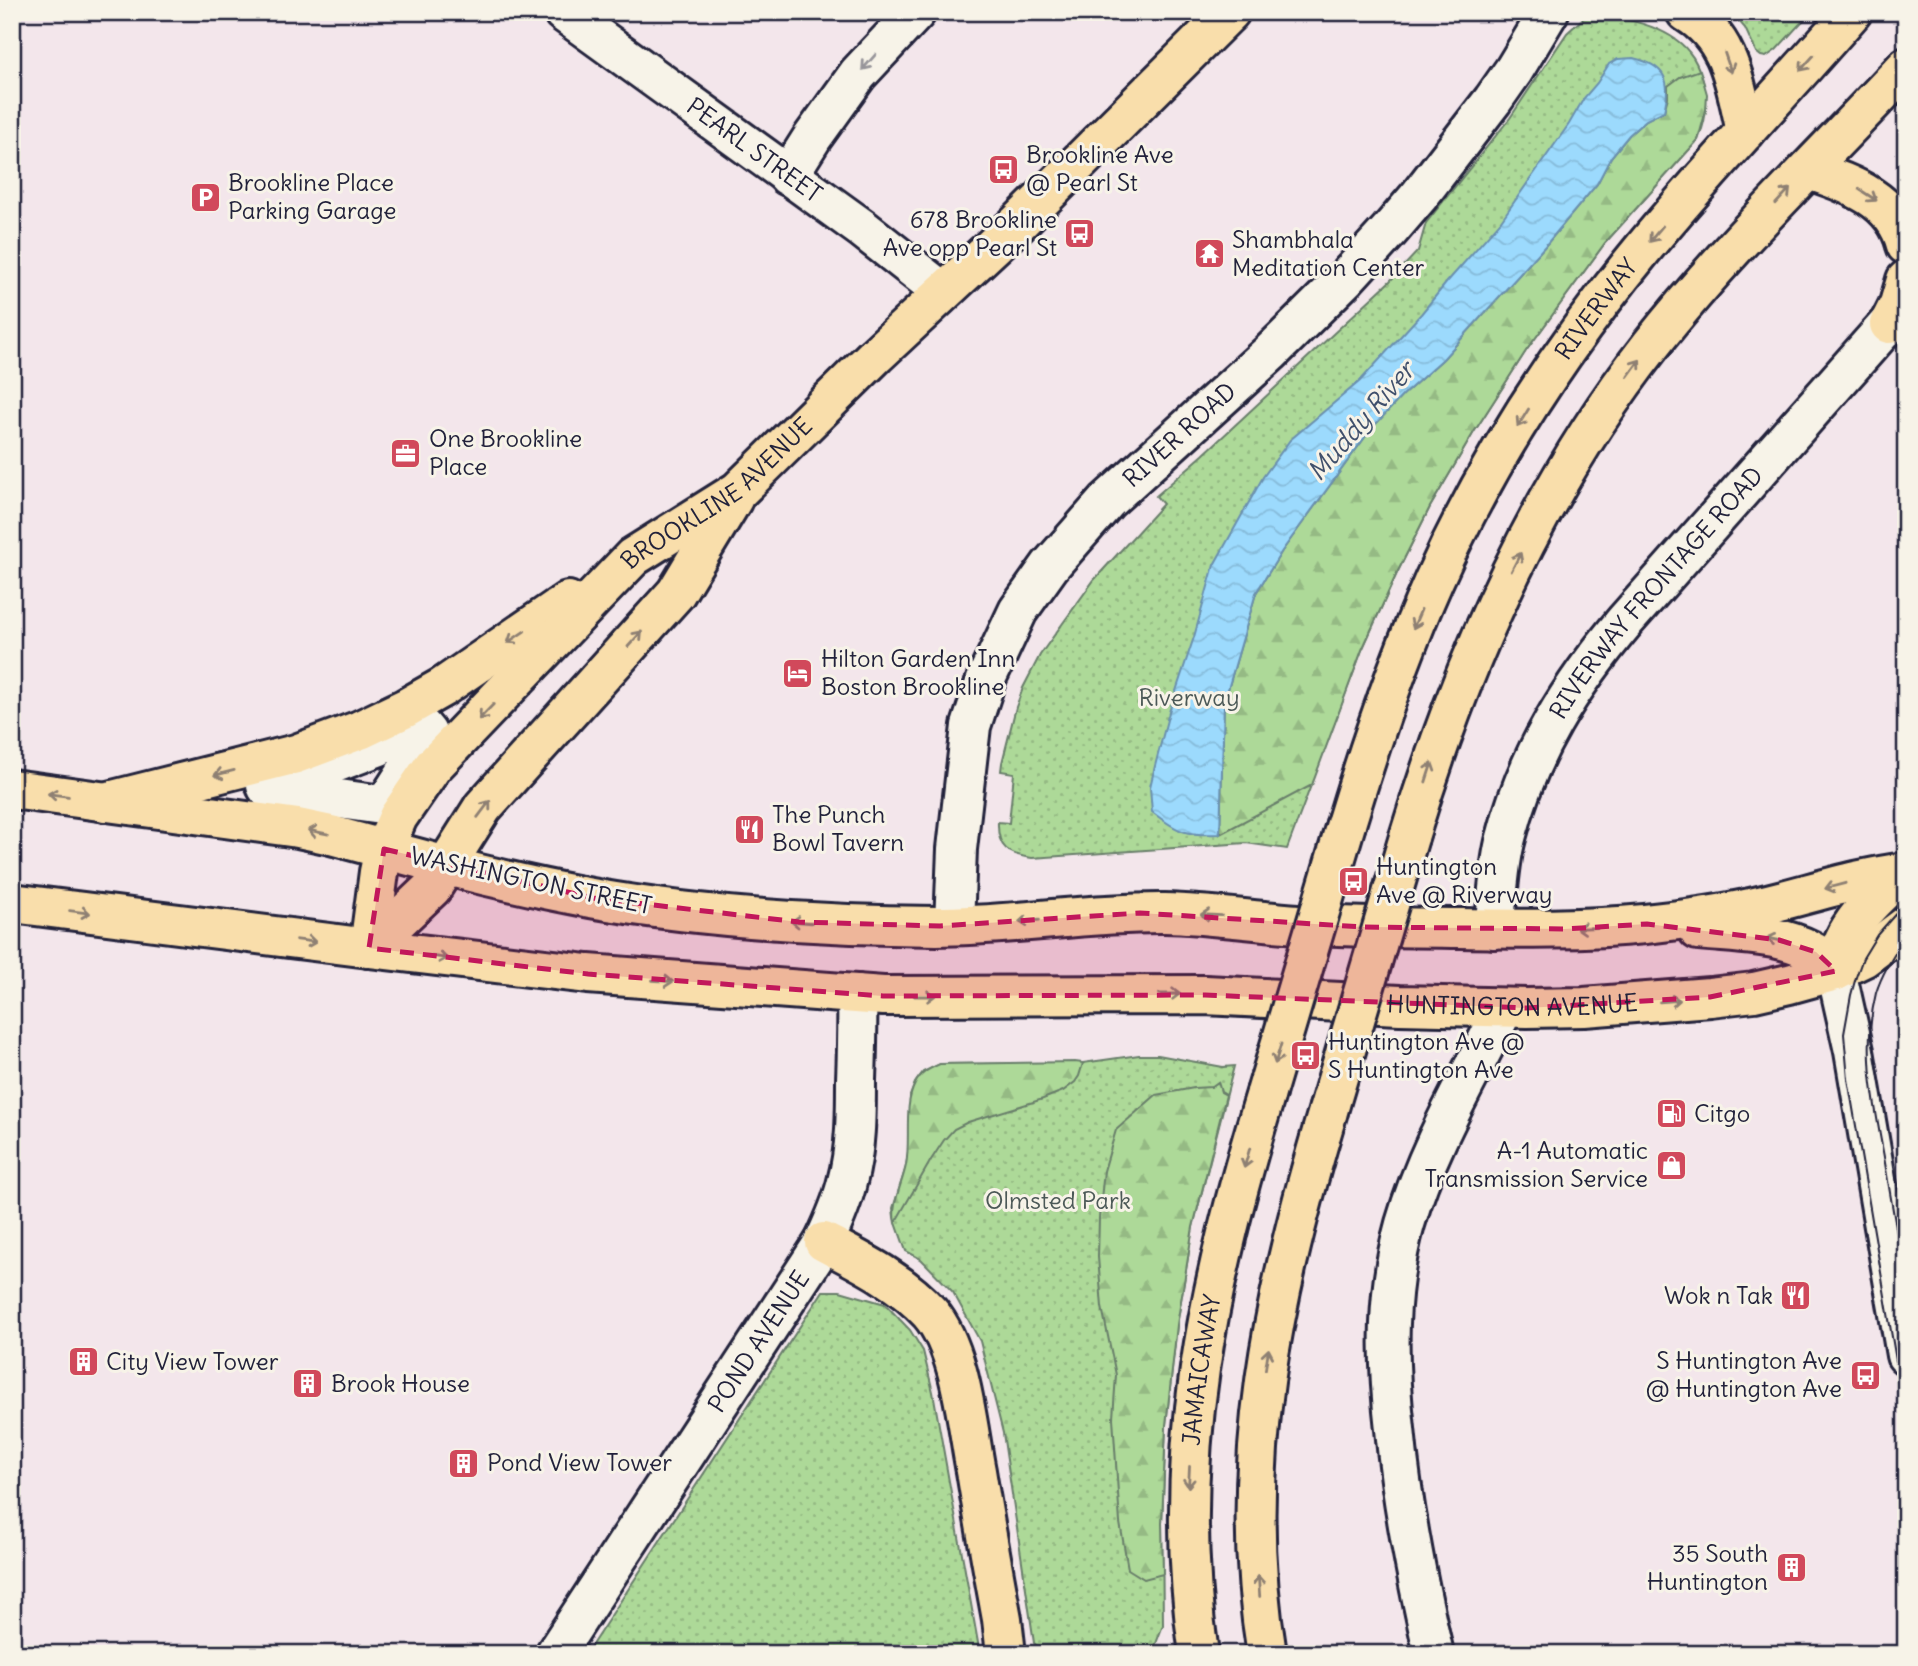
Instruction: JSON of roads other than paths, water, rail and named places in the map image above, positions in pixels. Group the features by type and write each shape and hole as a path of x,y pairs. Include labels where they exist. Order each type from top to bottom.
{"main road":[{"name":"BROOKLINE AVENUE","path":"369,948 384,849 398,817 433,766 633,557 738,491 876,355 1017,224 1230,12"},
{"path":"1686,12 1709,29 1722,48 1730,66 1746,131"},
{"name":"RIVERWAY","path":"1266,1093 1373,738 1419,615 1451,545 1508,440 1570,347 1633,262 1690,193 1852,12"},
{"path":"1267,1654 1260,1604 1256,1487 1261,1405 1272,1329 1306,1186 1409,837 1434,758 1476,646 1510,573 1566,471 1609,402 1651,345 1699,288 1906,67"},
{"path":"1809,170 1870,195 1894,218 1906,245"},
{"path":"1897,314 1906,280"},
{"path":"369,948 432,888 484,807 676,593 738,491"},
{"path":"105,802 296,754 369,726 461,676 633,557"},
{"name":"WASHINGTON STREET","path":"12,789 298,828 447,866 593,898 716,915 843,924 954,925 1097,915 1184,914 1300,924 1494,929"},
{"path":"1494,929 1563,929 1647,924 1755,907 1857,880 1904,872"},
{"path":"1836,971 1839,950 1849,928 1904,872"},
{"path":"12,903 610,976 856,994"},
{"path":"1647,924 1779,940 1816,953 1836,971"},
{"name":"HUNTINGTON AVENUE","path":"856,994 919,997 1205,995 1400,1005 1584,1007 1754,992 1836,971 1864,958 1906,926"},
{"name":"JAMAICAWAY","path":"1199,1654 1189,1526 1194,1410 1205,1332 1221,1254 1266,1093"},
{"path":"824,1242 877,1270 902,1287 931,1314 946,1335 958,1376 1004,1636 1020,1654"}],"street":[{"name":"PEARL STREET","path":"563,12 863,229 943,292"},
{"path":"788,176 858,74 916,12"},
{"name":"RIVER ROAD","path":"954,925 957,849 971,726 987,677 1018,611 1050,566 1107,501 1270,353 1389,231 1493,100 1549,12"},
{"name":"RIVERWAY FRONTAGE ROAD","path":"1494,929 1502,856 1511,818 1541,744 1564,701 1618,629 1897,314"},
{"path":"1836,971 1854,1051 1906,1355"},
{"name":"POND AVENUE","path":"555,1654 824,1242 847,1182 853,1152 858,1036 856,994"},
{"path":"1434,1654 1398,1465 1389,1365 1390,1302 1399,1247 1413,1197 1439,1136 1504,1008"}],"water":[{"name":"Muddy River","path":"1633,58 1652,65 1664,76 1667,91 1664,111 1646,120 1629,135 1611,157 1597,184 1545,246 1443,359 1371,429 1282,551 1256,593 1224,703 1220,834 1190,833 1169,824 1152,812 1150,787 1169,712 1214,565 1263,477 1290,440 1360,381 1500,222 1609,64 1618,59"}],"tram line":[{"path":"1906,902 1877,935 1863,958 1851,995 1844,1034 1848,1079 1906,1419"},
{"path":"1906,937 1889,964 1876,993 1870,1034 1871,1075 1906,1283"}],"place":[{"name":"Brookline Ave @ Pearl St","path":"1003,169"},
{"name":"Brookline Place Parking Garage","path":"205,197"},
{"name":"678 Brookline Ave opp Pearl St","path":"1080,234"},
{"name":"Shambhala Meditation Center","path":"1209,254"},
{"name":"One Brookline Place","path":"406,453"},
{"name":"Hilton Garden Inn Boston Brookline","path":"798,673"},
{"name":"The Punch Bowl Tavern","path":"749,829"},
{"name":"Huntington Ave @ Riverway","path":"1353,881"},
{"name":"Huntington Ave @ S Huntington Ave","path":"1305,1056"},
{"name":"Citgo","path":"1671,1114"},
{"name":"A-1 Automatic Transmission Service","path":"1671,1165"},
{"name":"Wok n Tak","path":"1796,1296"},
{"name":"City View Tower","path":"83,1362"},
{"name":"S Huntington Ave @ Huntington Ave","path":"1865,1375"},
{"name":"Brook House","path":"308,1384"},
{"name":"Pond View Tower","path":"464,1463"},
{"name":"35 South Huntington","path":"1791,1568"}],"park label":[{"name":"Riverway","path":"1189,698"},
{"name":"Olmsted Park","path":"1058,1201"}]}
